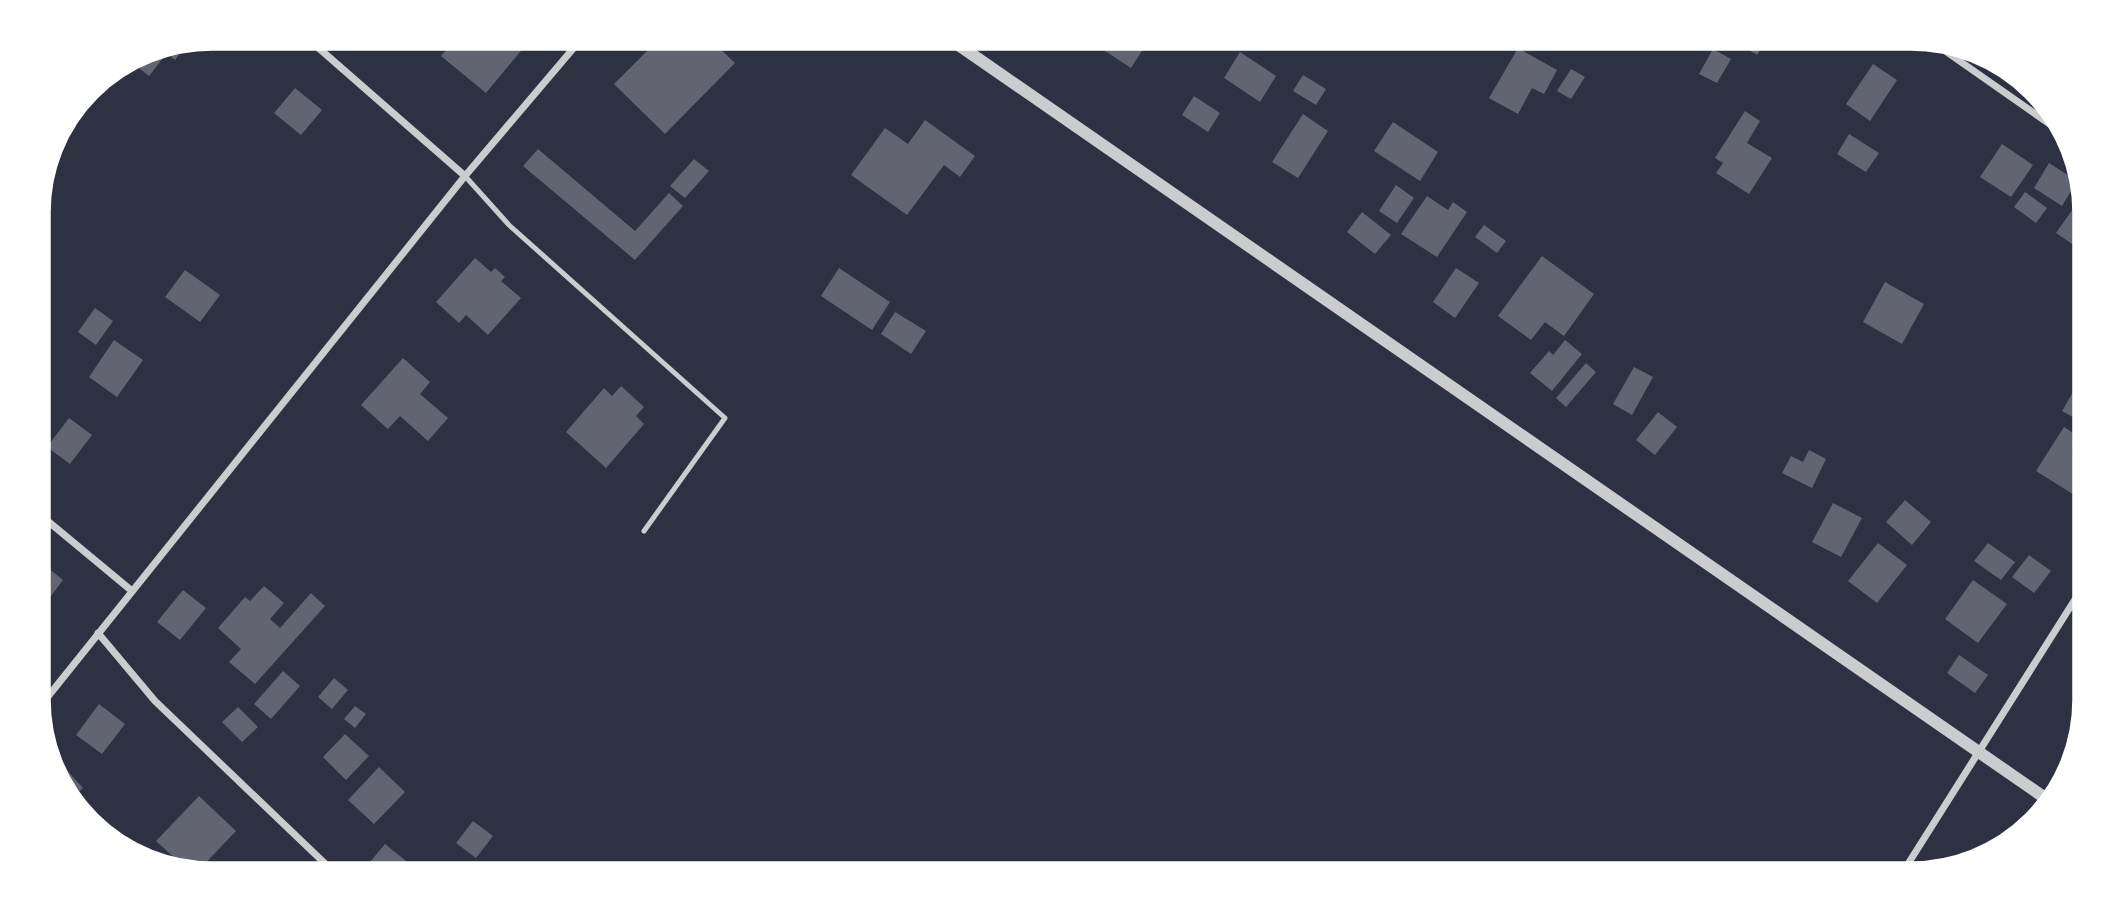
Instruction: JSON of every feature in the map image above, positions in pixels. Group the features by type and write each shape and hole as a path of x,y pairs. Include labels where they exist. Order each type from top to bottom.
{"street":[{"path":"320,49 465,176"},
{"path":"49,695 465,176 573,49"},
{"path":"964,49 2042,796"},
{"path":"1950,54 2046,122"},
{"path":"49,522 132,591"},
{"path":"1909,863 2074,601"},
{"path":"98,633 155,701 324,863"}],"lane":[{"path":"465,176 509,225 725,418 644,531"}],"building":[{"path":"447,49 523,49 486,93 441,56"},
{"path":"649,49 720,49 735,63 665,134 614,84"},
{"path":"1102,49 1143,49 1131,68"},
{"path":"1517,49 1557,70 1544,94 1532,88 1518,114 1489,98"},
{"path":"1713,49 1731,59 1717,83 1699,74"},
{"path":"1747,49 1761,49 1757,55"},
{"path":"181,52 175,60 169,55"},
{"path":"1240,52 1276,76 1260,102 1224,78"},
{"path":"164,57 149,76 138,67"},
{"path":"1873,64 1897,80 1870,121 1846,104"},
{"path":"1571,69 1585,77 1571,99 1557,91"},
{"path":"1303,75 1326,89 1316,105 1293,91"},
{"path":"295,88 322,110 301,135 274,113"},
{"path":"1194,96 1220,113 1208,132 1182,115"},
{"path":"1745,111 1760,121 1747,143 1772,158 1749,194 1716,173 1723,163 1715,158"},
{"path":"1303,114 1328,131 1298,178 1272,162"},
{"path":"925,120 975,156 960,177 944,165 907,215 851,175 885,128 908,144"},
{"path":"1393,122 1438,152 1420,181 1374,151"},
{"path":"1849,134 1879,153 1866,172 1837,154"},
{"path":"2002,144 2033,165 2011,197 1980,177"},
{"path":"538,149 635,231 669,193 683,206 635,260 523,166"},
{"path":"694,159 709,171 685,198 670,186"},
{"path":"2049,163 2069,176 2072,189 2062,206 2034,188"},
{"path":"1396,185 1414,198 1397,223 1379,211"},
{"path":"2025,192 2047,208 2036,223 2014,207"},
{"path":"1427,196 1448,210 1453,202 1467,212 1437,257 1401,234"},
{"path":"2074,208 2074,245 2056,233"},
{"path":"1362,212 1391,235 1375,254 1347,232"},
{"path":"1484,225 1506,241 1497,253 1475,237"},
{"path":"1542,256 1594,294 1564,336 1545,322 1531,340 1498,316"},
{"path":"475,258 491,272 495,268 505,277 501,281 521,298 488,335 466,315 459,323 436,302"},
{"path":"839,268 890,302 872,330 821,296"},
{"path":"1456,268 1479,283 1455,318 1433,302"},
{"path":"185,270 220,295 200,322 165,297"},
{"path":"1885,282 1924,304 1902,344 1863,322"},
{"path":"95,308 113,321 96,345 78,332"},
{"path":"895,312 926,331 911,354 881,334"},
{"path":"114,340 143,360 117,397 89,377"},
{"path":"1565,340 1582,354 1552,391 1530,373 1549,351 1553,355"},
{"path":"403,358 430,382 420,394 448,418 428,441 400,416 388,429 361,405"},
{"path":"1586,363 1596,372 1566,407 1556,398"},
{"path":"1634,367 1653,377 1632,415 1613,404"},
{"path":"621,386 644,407 636,416 644,424 606,468 566,432 604,388 612,396"},
{"path":"2074,390 2074,418 2062,411"},
{"path":"1658,412 1677,427 1655,455 1636,440"},
{"path":"69,418 92,435 70,464 49,448 49,444"},
{"path":"2064,427 2074,433 2074,495 2036,471"},
{"path":"1809,450 1826,459 1812,488 1782,473 1791,456 1803,462"},
{"path":"1905,500 1931,522 1912,545 1886,522"},
{"path":"1833,503 1862,518 1841,557 1812,542"},
{"path":"1878,543 1907,565 1877,603 1848,581"},
{"path":"1988,543 2015,562 2001,580 1974,561"},
{"path":"2029,555 2051,571 2034,593 2012,577"},
{"path":"49,569 63,580 49,598"},
{"path":"1973,580 2007,604 1978,643 1945,619"},
{"path":"264,586 284,603 270,619 280,628 311,593 325,606 255,684 229,662 241,649 218,628 245,597 250,601"},
{"path":"183,590 206,608 180,640 157,622"},
{"path":"1959,655 1988,675 1975,693 1947,673"},
{"path":"283,671 300,686 271,719 254,704"},
{"path":"334,678 348,690 332,709 318,697"},
{"path":"99,704 125,724 102,754 76,735"},
{"path":"355,706 366,714 355,728 344,719"},
{"path":"238,707 258,727 242,742 222,722"},
{"path":"345,734 369,756 346,780 323,757"},
{"path":"379,767 405,792 374,824 348,800"},
{"path":"63,768 83,788 78,792 71,782"},
{"path":"199,796 236,831 206,863 175,859 156,841"},
{"path":"473,821 493,836 476,858 456,843"},
{"path":"385,844 409,863 369,863"}]}
